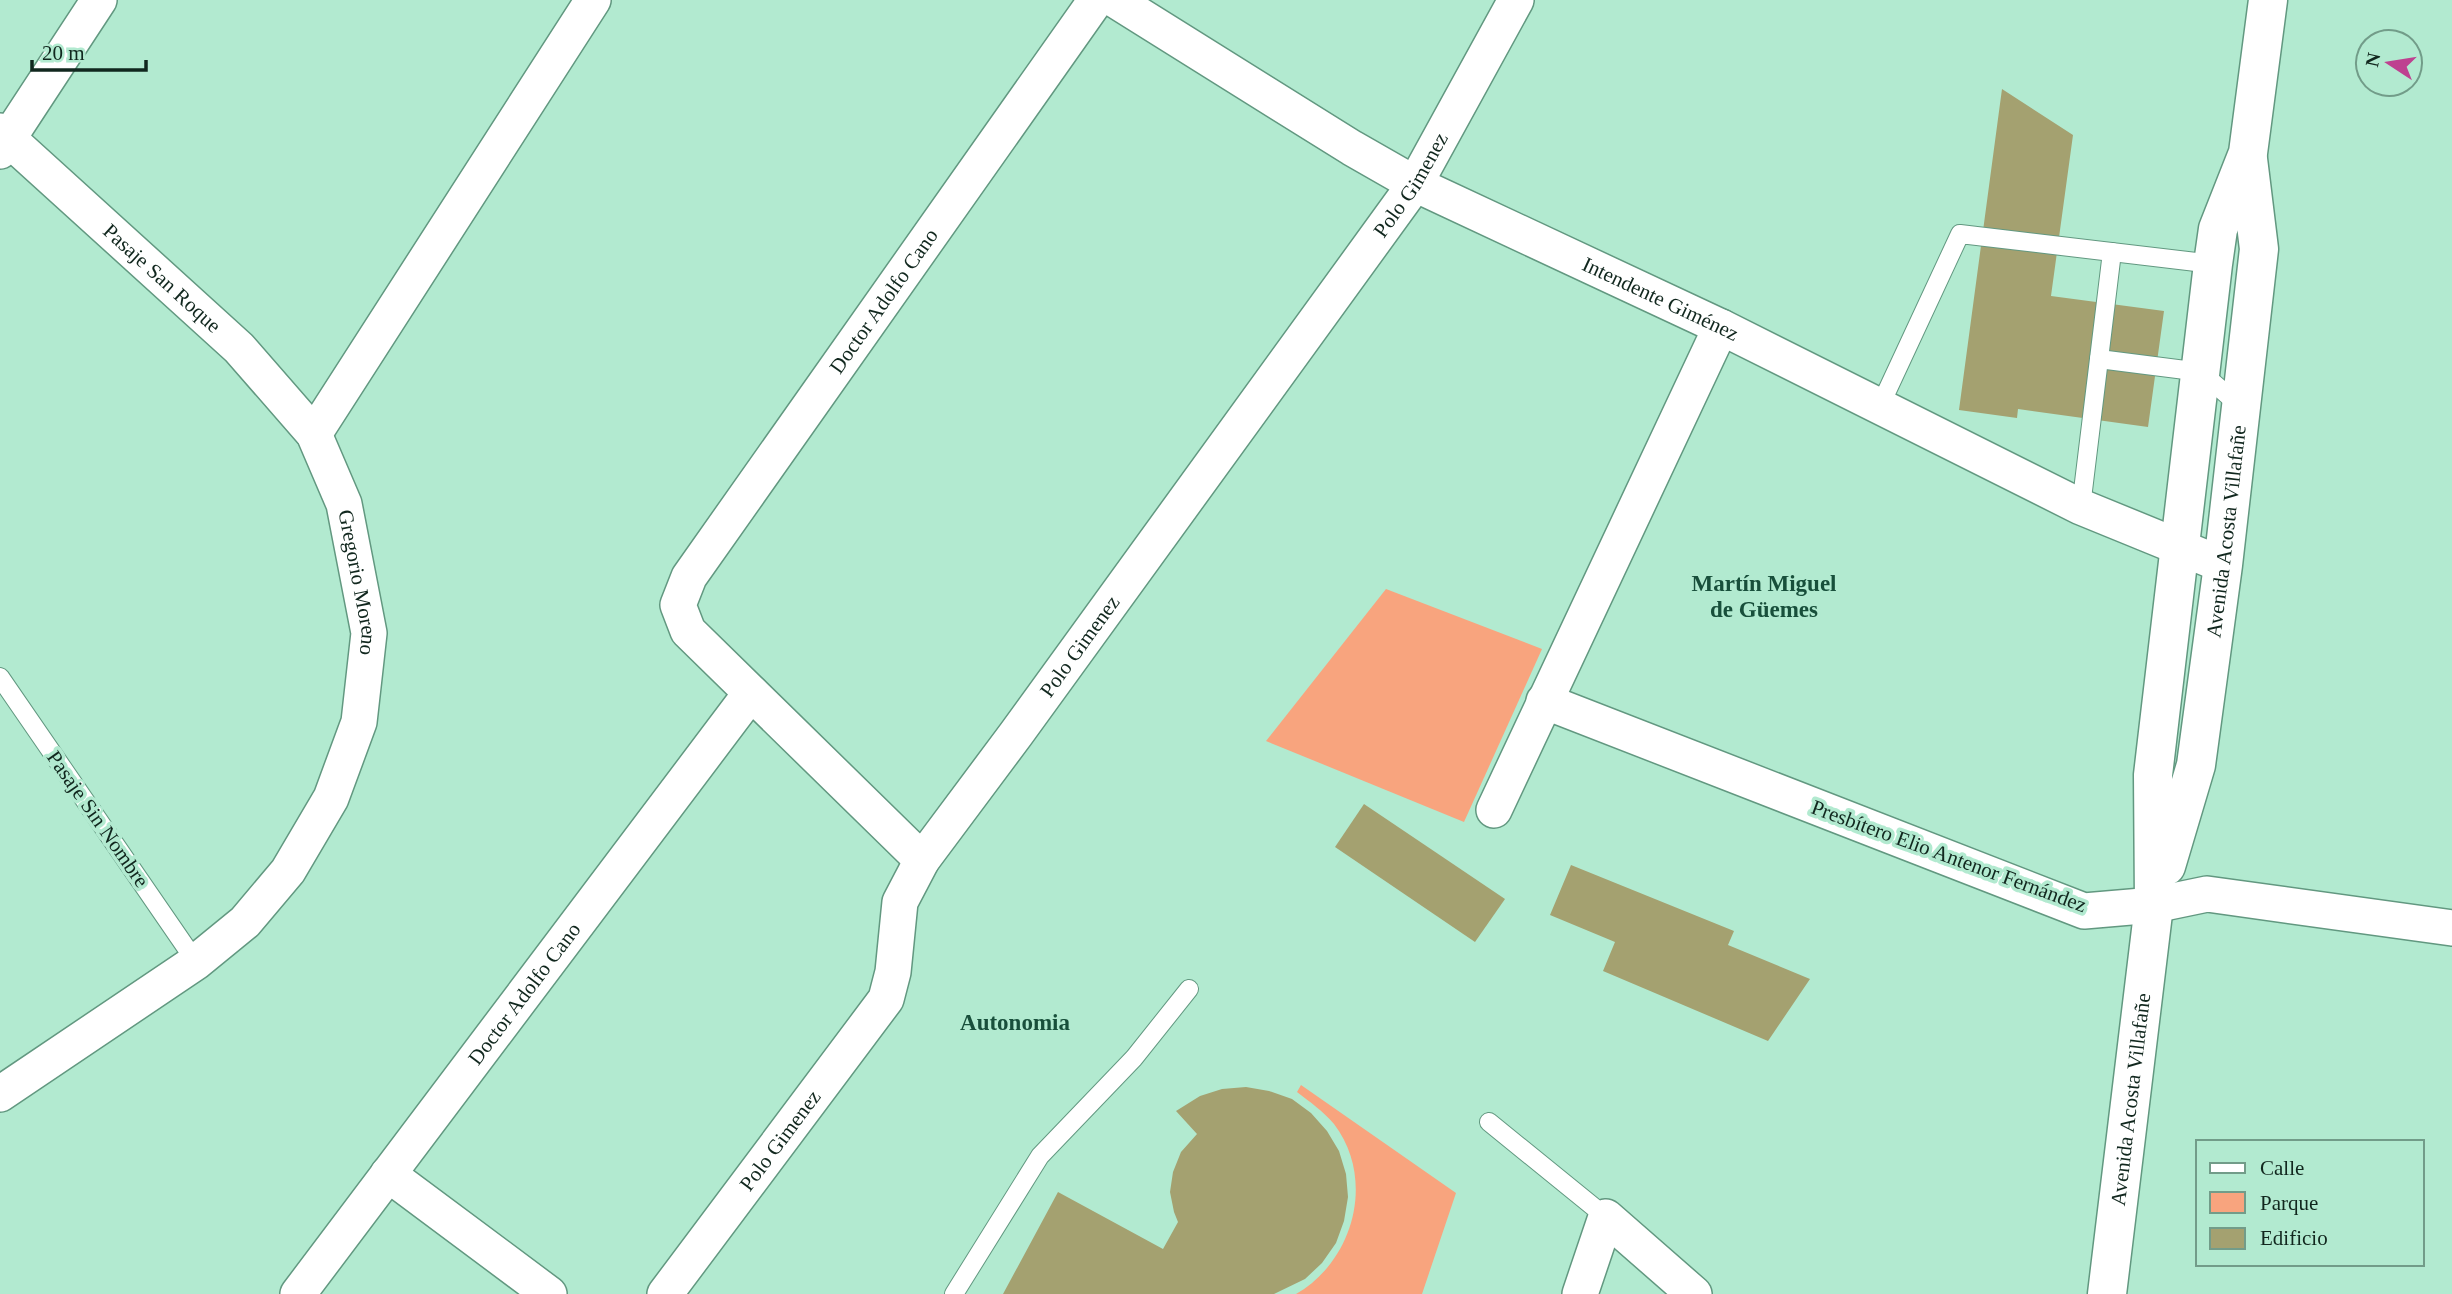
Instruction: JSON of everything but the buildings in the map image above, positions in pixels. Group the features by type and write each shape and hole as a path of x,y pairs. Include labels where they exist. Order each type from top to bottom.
{"main road":[{"name":"Avenida Acosta Villafañe","path":"2154,905 2196,765 2223,565 2259,250 2248,153 2268,0"},
{"name":"Avenida Acosta Villafañe","path":"2107,1294 2154,905 2153,775 2213,264 2218,229 2248,153"}],"street":[{"path":"3,140 99,0"},
{"path":"314,434 593,0"},
{"name":"Doctor Adolfo Cano","path":"298,1294 751,693 688,631 678,605 689,577 1096,0"},
{"name":"Intendente Giménez","path":"1115,0 1352,148 1415,184 1721,327 2081,507 2223,565"},
{"name":"Polo Gimenez","path":"665,1294 886,999 893,972 900,902 922,860 1415,184 1516,0"},
{"name":"Pasaje San Roque","path":"3,140 239,348 314,434"},
{"path":"1494,810 1721,327"},
{"name":"Gregorio Moreno","path":"0,1094 196,962 245,922 288,871 331,798 359,722 369,633 344,504 314,434"},
{"path":"751,693 922,860"},
{"name":"Presbítero Elio Antenor Fernández","path":"1545,701 2084,911 2154,905 2207,894 2452,928"},
{"path":"388,1174 549,1294"},
{"path":"1580,1294 1606,1217 1694,1294"}],"lane":[{"path":"1880,406 1960,234 2213,264"},
{"path":"2081,507 2112,252"},
{"path":"2099,359 2201,372 2241,407"},
{"name":"Pasaje Sin Nombre","path":"0,677 196,962"},
{"path":"954,1294 1040,1156 1134,1058 1189,989"},
{"path":"1489,1122 1606,1217"}],"green space":[{"path":"1386,589 1542,649 1464,822 1266,741"},
{"path":"1301,1085 1456,1193 1422,1294 1296,1294 1316,1279 1345,1240 1356,1193 1354,1169 1347,1146 1330,1119 1297,1092"}],"district":[{"name":"Martín Miguel de Güemes","path":"1764,596"},
{"name":"Autonomia","path":"1015,1022"}]}
